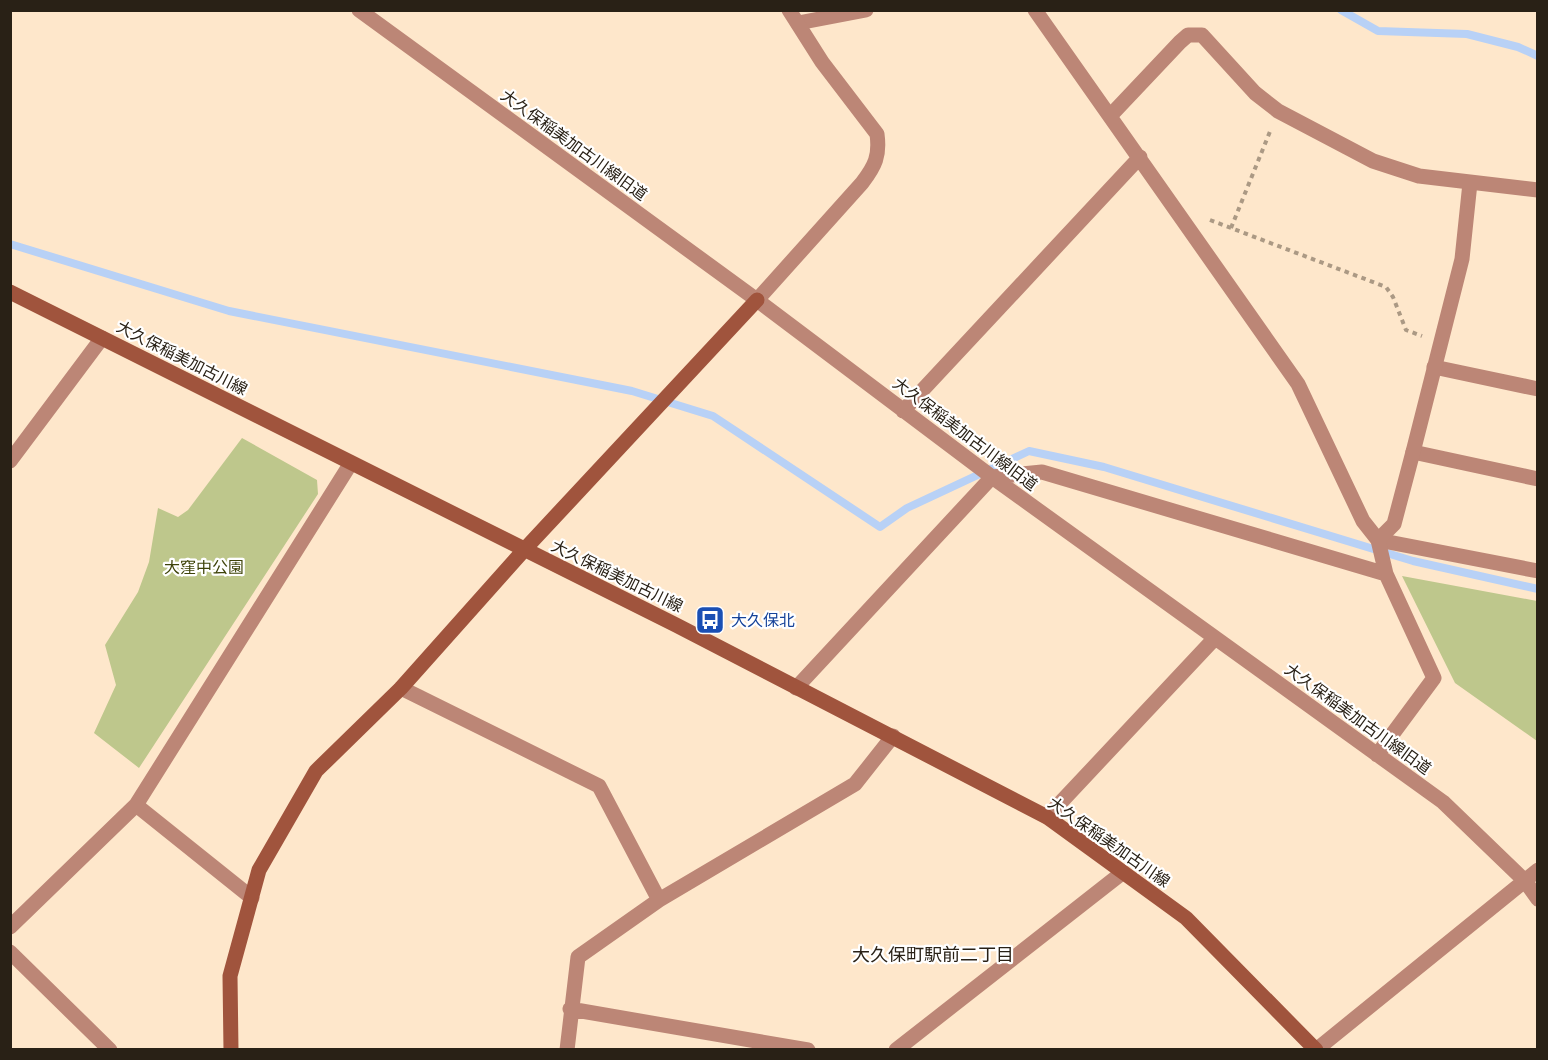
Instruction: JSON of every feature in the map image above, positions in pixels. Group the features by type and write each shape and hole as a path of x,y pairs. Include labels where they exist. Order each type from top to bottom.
{"main road":[{"name":"大久保稲美加古川線","path":"10,292 893,736 1047,817 1186,918 1316,1050"},
{"path":"231,1050 230,976 259,870 316,771 401,688 524,550 758,300"}],"street":[{"name":"大久保稲美加古川線旧道","path":"359,10 758,300 992,477 1443,802 1526,881 1538,899"},
{"path":"758,300 862,183 877,162 879,148 877,134 822,62 794,17 866,10"},
{"path":"1035,10 1298,384 1363,521 1378,540 1386,574 1434,678 1377,755"},
{"path":"1110,115 1188,35 1202,35 1255,93 1278,111 1373,161 1419,176 1538,190"},
{"path":"903,411 1140,157"},
{"path":"1378,540 1394,524 1413,452 1462,259 1470,183"},
{"path":"10,461 102,338"},
{"path":"1434,367 1538,389"},
{"path":"1413,452 1538,479"},
{"path":"10,927 136,805 351,463"},
{"path":"796,688 992,477 1042,472 1386,574"},
{"path":"1378,540 1538,571"},
{"path":"1047,817 1215,638"},
{"path":"401,688 599,786 659,900"},
{"path":"567,1050 570,1009 578,957 659,900 855,784 893,736"},
{"path":"136,805 252,898"},
{"path":"1316,1050 1538,870"},
{"path":"896,1050 1122,873"},
{"path":"10,952 110,1050"},
{"path":"570,1009 808,1050"}],"path":[{"path":"1231,228 1278,111"},
{"path":"1189,226 1208,219 1386,287 1393,297 1406,330 1440,343"}],"green space":[{"name":"大窪中公園","path":"242,438 317,480 318,494 139,768 94,733 116,685 105,645 138,592 149,562 158,508 178,517 188,510"},
{"path":"1402,576 1537,601 1537,741 1455,683"}],"waterway":[{"path":"1341,10 1378,31 1467,34 1518,47 1538,56"},
{"path":"10,244 229,311 632,391 713,416 880,527 907,508 1029,451 1104,467 1413,561 1538,589"}],"place":[{"name":"大久保北","path":"710,620"}],"district":[{"name":"大久保町駅前二丁目","path":"933,955"}]}
